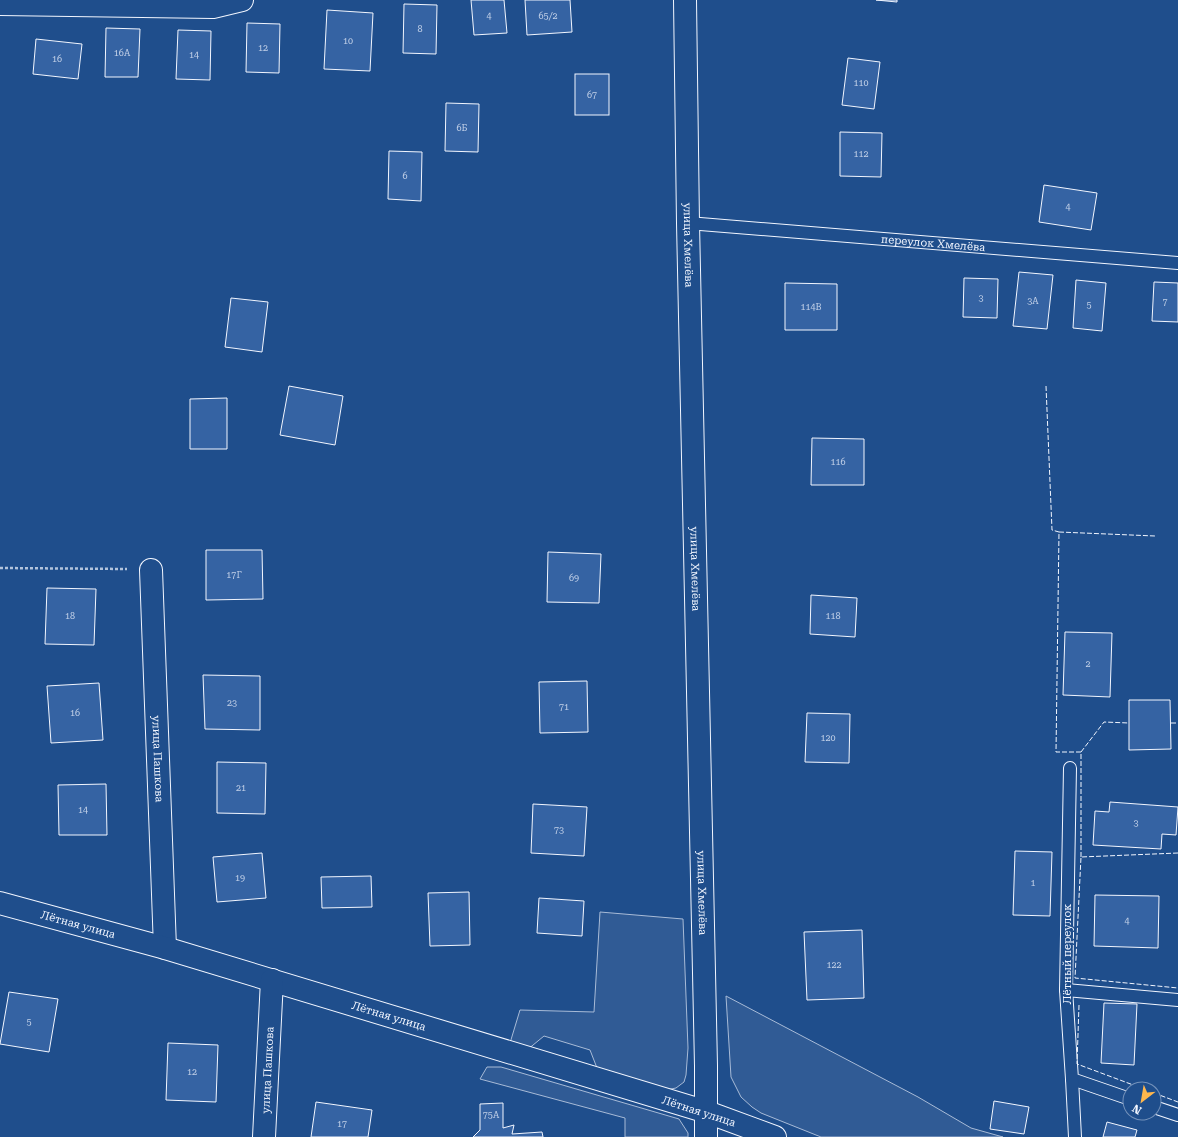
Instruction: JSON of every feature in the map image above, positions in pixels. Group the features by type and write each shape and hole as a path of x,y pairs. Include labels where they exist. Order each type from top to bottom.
{"street":[{"path":"0,4 213,7 242,0"},
{"name":"улица Хмелёва","path":"685,0 688,223 707,1112 706,1137"},
{"name":"улица Пашкова","path":"151,570 165,948"},
{"name":"Лётная улица","path":"0,903 165,948 272,980 707,1112 775,1137"},
{"name":"улица Пашкова","path":"264,1137 272,980"}],"lane":[{"name":"переулок Хмелёва","path":"688,223 1178,263"},
{"name":"Лётный переулок","path":"1070,768 1066,990 1075,1137"},
{"path":"1066,990 1178,1000"},
{"path":"1072,1079 1122,1095"},
{"path":"1162,1109 1178,1114"}],"path":[{"path":"0,568 151,570"}],"shaded area":[{"path":"600,912 683,919 688,1048 684,1082 676,1088 666,1090 597,1068 590,1050 544,1036 527,1050 510,1043 520,1010 594,1012"},
{"path":"726,996 918,1097 971,1128 1003,1137 821,1137 761,1113 741,1097 731,1077"},
{"path":"487,1067 501,1067 679,1119 688,1133 688,1137 625,1137 625,1118 480,1079"}],"building":[{"path":"471,0 504,0 507,33 474,35"},
{"path":"525,0 570,0 572,32 527,35"},
{"path":"876,0 897,0 897,2"},
{"path":"404,4 437,5 436,54 403,53"},
{"path":"327,10 373,13 370,71 324,69"},
{"path":"247,23 280,24 279,73 246,72"},
{"path":"106,28 140,29 138,77 105,77"},
{"path":"178,30 211,31 210,80 176,79"},
{"path":"36,39 82,44 78,79 33,74"},
{"path":"848,58 880,62 874,109 842,105"},
{"path":"575,74 609,74 609,115 575,115"},
{"path":"446,103 479,104 478,152 445,151"},
{"path":"840,132 882,133 881,177 840,176"},
{"path":"389,151 422,152 421,201 388,199"},
{"path":"1044,185 1097,193 1091,230 1039,222"},
{"path":"1019,272 1053,275 1047,329 1013,326"},
{"path":"964,278 998,279 997,318 963,317"},
{"path":"1076,280 1106,283 1102,331 1073,328"},
{"path":"1154,282 1178,283 1178,322 1152,321"},
{"path":"785,283 837,284 837,330 785,330"},
{"path":"231,298 268,302 262,352 225,347"},
{"path":"289,386 343,396 335,445 280,435"},
{"path":"227,398 227,449 190,449 190,399"},
{"path":"812,438 864,439 864,485 811,485"},
{"path":"206,550 262,550 263,599 206,600"},
{"path":"548,552 601,554 599,603 547,602"},
{"path":"47,588 96,589 94,645 45,644"},
{"path":"811,595 857,598 855,637 810,634"},
{"path":"1065,632 1112,633 1110,697 1063,695"},
{"path":"203,675 260,676 260,730 205,729"},
{"path":"587,681 588,732 540,733 539,682"},
{"path":"99,683 103,740 51,743 47,686"},
{"path":"1129,700 1170,700 1171,749 1129,750"},
{"path":"807,713 850,714 849,763 805,762"},
{"path":"217,762 266,763 265,814 217,813"},
{"path":"106,784 107,835 59,835 58,785"},
{"path":"1110,802 1178,807 1176,835 1162,834 1161,849 1093,845 1095,811 1109,812"},
{"path":"533,804 587,807 584,856 531,853"},
{"path":"1015,851 1052,852 1050,916 1013,915"},
{"path":"262,853 266,898 217,902 213,857"},
{"path":"371,876 372,907 322,908 321,877"},
{"path":"469,892 470,945 430,946 428,893"},
{"path":"1095,895 1159,896 1158,948 1094,946"},
{"path":"539,898 584,901 582,936 537,933"},
{"path":"862,930 864,998 807,1000 804,932"},
{"path":"9,992 58,999 49,1052 0,1044"},
{"path":"1104,1003 1137,1004 1134,1065 1101,1063"},
{"path":"168,1043 218,1045 216,1102 166,1100"},
{"path":"994,1101 1029,1107 1024,1134 990,1129"},
{"path":"316,1102 372,1110 368,1137 311,1137"},
{"path":"503,1103 503,1128 514,1125 512,1134 542,1132 543,1137 473,1137 480,1130 480,1104"},
{"path":"1107,1122 1137,1130 1135,1137 1103,1137"}],"fence":[{"path":"1046,386 1052,530 1059,532"},
{"path":"1081,752 1056,752 1059,532 1155,536"},
{"path":"1081,857 1081,752 1104,722 1129,723"},
{"path":"1171,723 1178,723"},
{"path":"1178,853 1081,857 1075,978 1178,988"},
{"path":"1079,1005 1077,1064 1123,1081"},
{"path":"1162,1096 1178,1102"}]}
